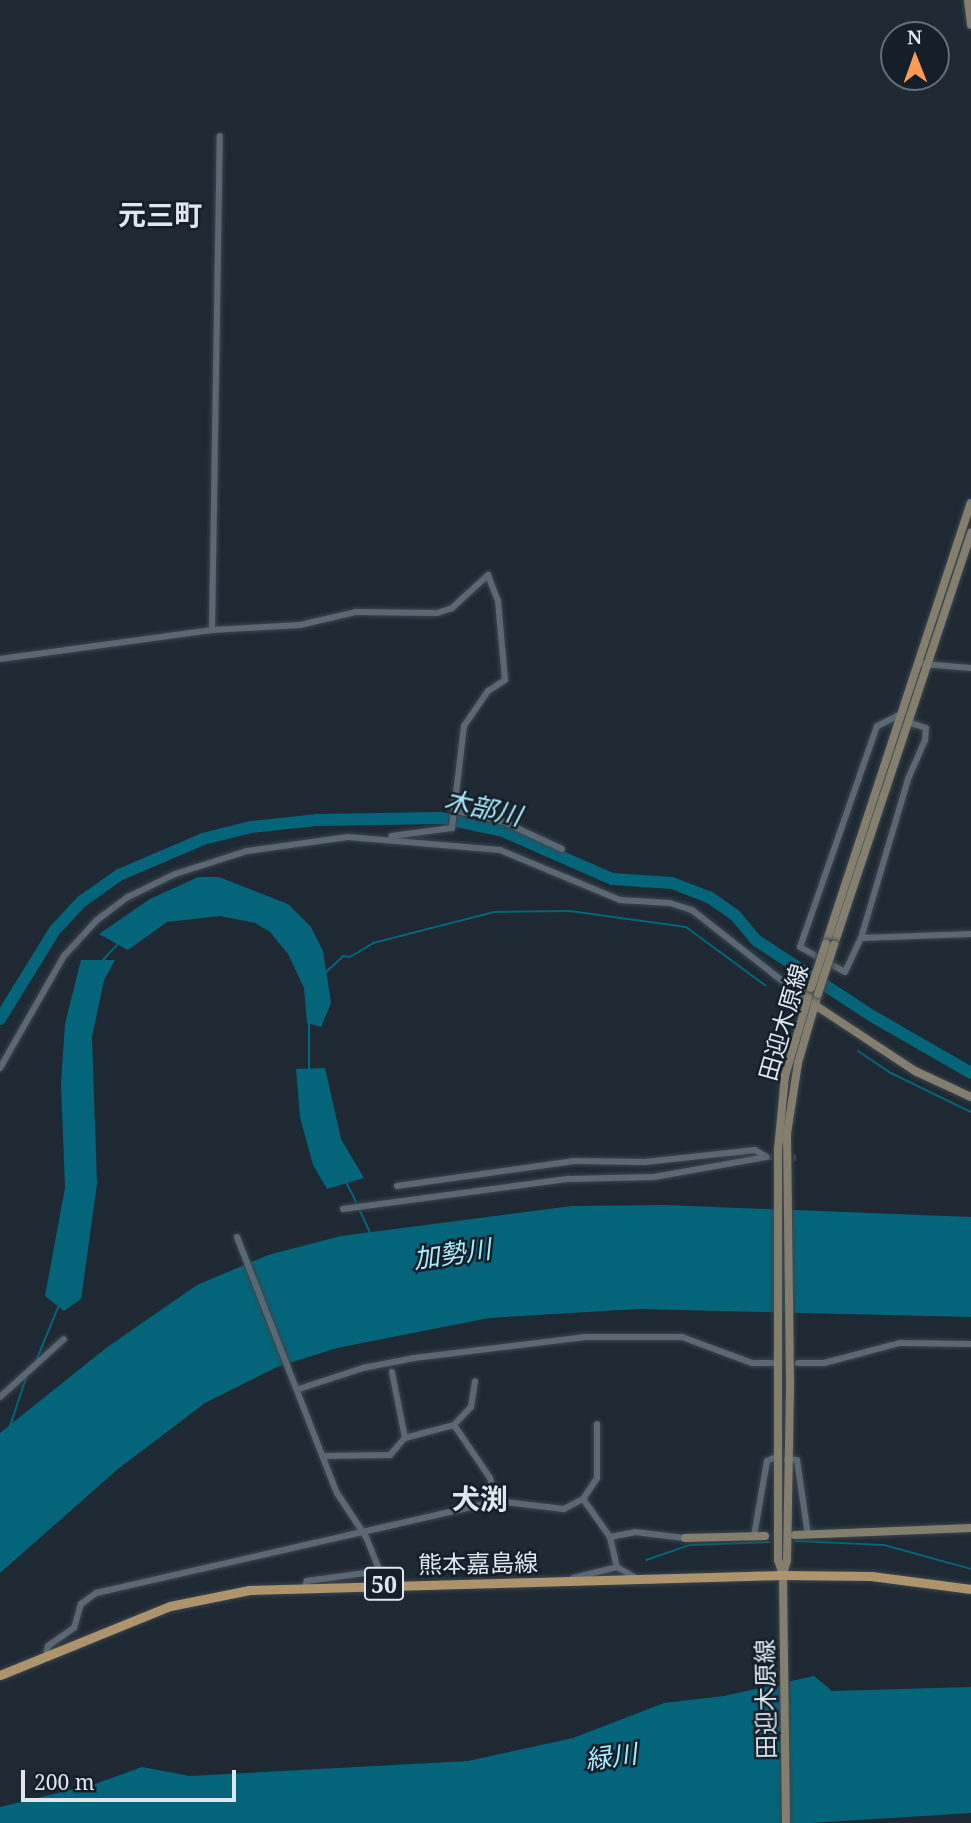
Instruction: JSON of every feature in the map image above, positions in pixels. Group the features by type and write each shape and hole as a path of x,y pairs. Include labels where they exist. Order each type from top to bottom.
{"main road":[{"path":"968,0 971,25"},
{"name":"田迎木原線","path":"830,944 908,722 923,663 967,525 971,503"},
{"name":"田迎木原線","path":"786,1823 783,1574 787,1560 783,1457 785,1344 782,1201 790,1109 811,1003 901,714 923,663 971,532"},
{"path":"811,1003 915,1071 971,1097"},
{"path":"795,1535 971,1528"},
{"path":"685,1538 765,1536"},
{"name":"熊本嘉島線","path":"0,1675 194,1600 305,1587 640,1580 783,1574 871,1576 971,1589"}],"street":[{"path":"212,630 220,136"},
{"path":"0,659 212,630 300,625 356,612 437,613 452,608 488,575 498,601 505,680 488,691 464,726 457,813 452,828 380,837 313,840 247,851 174,874 128,897 97,920 64,956 0,1068"},
{"path":"923,663 971,668"},
{"path":"901,714 884,719 877,726 800,947 845,972 861,938 908,779 925,740 926,727 908,722"},
{"path":"457,813 504,822 562,849"},
{"path":"380,837 499,850 620,900 670,903 692,910 811,1003"},
{"path":"861,938 971,934"},
{"path":"343,1209 569,1179 654,1177 766,1157 755,1150 645,1162 563,1162 397,1186"},
{"path":"237,1237 299,1389 337,1493 380,1571 307,1581 305,1587"},
{"path":"299,1389 363,1368 414,1357 584,1337 682,1337 752,1363 772,1363"},
{"path":"0,1397 64,1339"},
{"path":"798,1363 824,1363 900,1343 971,1344"},
{"path":"392,1372 405,1438"},
{"path":"325,1456 390,1455 405,1438 454,1425 471,1407 475,1381"},
{"path":"46,1656 48,1646 74,1628 81,1604 96,1593 497,1501 564,1509 583,1499 597,1478 597,1424"},
{"path":"454,1425 490,1478 497,1501"},
{"path":"754,1536 767,1461 783,1457 797,1460 808,1535"},
{"path":"583,1499 610,1537 617,1567"},
{"path":"610,1537 635,1532 685,1538"},
{"path":"565,1580 617,1567 640,1580"}],"water":[{"path":"198,877 219,877 288,904 311,927 323,951 331,1003 321,1027 307,1023 304,988 288,954 270,932 255,923 220,916 167,922 128,950 99,934 150,899"},
{"path":"81,960 115,960 104,980 92,1037 97,1184 81,1299 64,1311 45,1296 65,1188 61,1083 65,1024"},
{"path":"325,1068 341,1139 364,1178 327,1189 313,1165 300,1117 296,1069"},
{"name":"加勢川","path":"665,1205 971,1217 971,1317 638,1309 489,1318 337,1348 277,1367 205,1403 118,1469 0,1573 0,1433 106,1348 197,1285 268,1255 341,1236 572,1206"},
{"name":"緑川","path":"814,1676 832,1691 971,1687 971,1813 811,1823 0,1823 0,1807 95,1784 142,1767 190,1776 468,1761 573,1738 664,1703 724,1696"}],"waterway":[{"name":"木部川","path":"0,1019 55,930 81,902 119,875 203,839 251,827 316,820 441,818 503,831 612,879 672,883 709,897 735,915 757,941 872,1016 971,1073"},
{"path":"325,973 343,956 350,957 373,943 494,912 570,911 686,927 766,986"},
{"path":"102,961 117,945"},
{"path":"309,1023 309,1070"},
{"path":"858,1051 891,1073 971,1112"},
{"path":"347,1184 357,1204"},
{"path":"359,1209 370,1233"},
{"path":"36,1361 59,1305"},
{"path":"10,1426 26,1378"},
{"path":"796,1541 884,1545 971,1569"},
{"path":"646,1560 690,1545 769,1542"}],"tunnel":[{"path":"766,1157 796,1158"}],"district":[{"name":"元三町","path":"160,214"},
{"name":"犬渕","path":"480,1498"}]}
